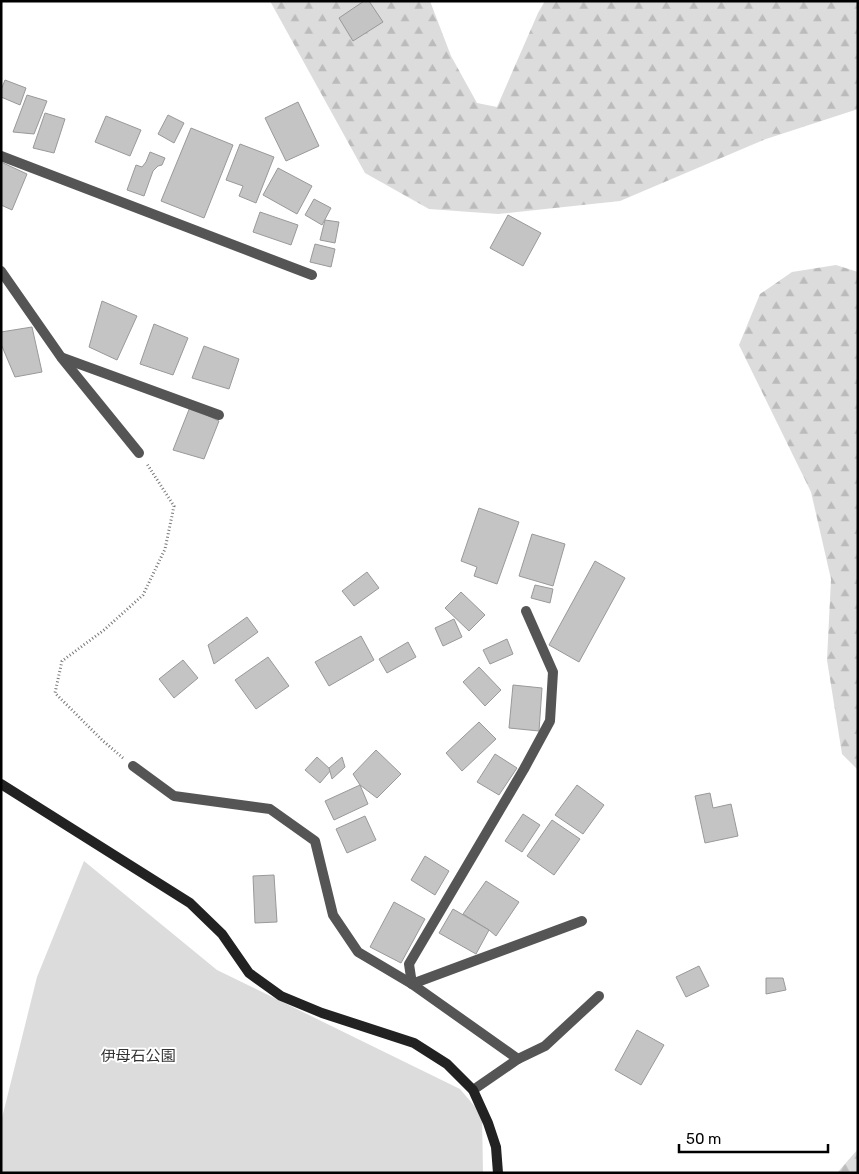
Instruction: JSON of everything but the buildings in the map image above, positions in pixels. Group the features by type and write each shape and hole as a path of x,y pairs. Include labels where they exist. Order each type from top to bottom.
{"street":[{"path":"1,156 312,275"},
{"path":"1,272 61,357 140,453"},
{"path":"61,357 219,415"},
{"path":"412,984 409,964 524,769 550,721 553,672 526,611"},
{"path":"133,766 174,796 270,809 315,841 333,915 358,952 412,984 518,1059"},
{"path":"1,784 190,903 222,934 249,973 281,996 322,1013 414,1043 447,1064 473,1090 496,1146 498,1173"},
{"path":"412,984 582,921"},
{"path":"473,1090 518,1059 545,1046 598,996"}],"path":[{"path":"133,766 102,740 55,693 62,661 104,630 142,595 165,549 174,506 140,453"}],"green space":[{"path":"270,1 430,1 451,56 477,103 497,107 545,1 858,1 858,109 766,139 620,201 498,214 429,209 365,173"},
{"path":"836,265 858,272 858,770 842,754 827,660 831,579 811,492 739,345 760,294 792,272"},
{"name":"伊母石公園","path":"84,861 217,970 460,1089 482,1115 483,1173 1,1173 1,1122 37,977"},
{"path":"858,1149 858,1173 837,1173"}]}
